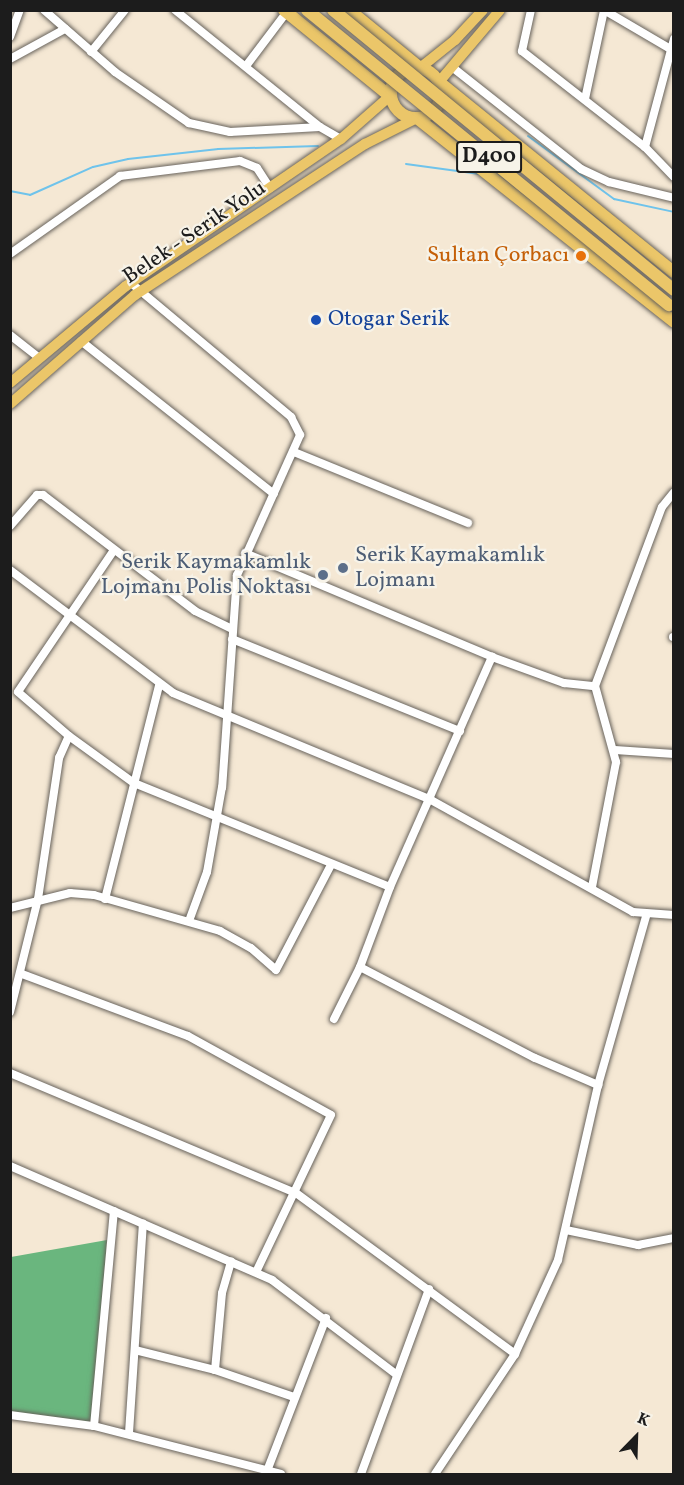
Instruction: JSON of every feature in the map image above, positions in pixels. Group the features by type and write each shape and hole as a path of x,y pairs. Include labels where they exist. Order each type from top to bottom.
{"highway":[{"name":"D400","path":"307,10 671,307"},
{"name":"D400","path":"333,10 674,290"},
{"path":"349,10 674,272"},
{"path":"285,11 390,96 397,110 417,118 674,322"},
{"path":"390,96 398,74 420,68"},
{"path":"417,118 438,106 439,82"}],"main road":[{"path":"439,82 500,10"},
{"path":"420,68 477,12"},
{"name":"Belek - Serik Yolu","path":"10,383 130,283 341,139 390,96"},
{"name":"Belek - Serik Yolu","path":"10,404 140,291 365,144 417,118"}],"street":[{"path":"10,37 20,10"},
{"path":"44,10 162,108 202,128 230,132 320,127"},
{"path":"92,52 125,10"},
{"path":"175,10 320,127 341,139"},
{"path":"531,10 522,51 645,147 674,177"},
{"path":"585,99 604,10 671,50"},
{"path":"246,66 285,11"},
{"path":"10,59 65,29"},
{"path":"645,147 674,39"},
{"path":"452,67 581,169 625,187 674,198"},
{"path":"10,254 120,176 240,160 256,168 270,188"},
{"path":"130,283 295,421 300,435 237,575 216,818 203,886 189,921"},
{"path":"10,335 39,358"},
{"path":"81,340 274,494"},
{"path":"294,452 373,481 468,523"},
{"path":"592,887 616,775 615,750 595,686 665,500 674,492"},
{"path":"10,526 37,495 43,495 195,611 232,629"},
{"path":"114,550 18,692 69,736 134,783 331,865 390,887"},
{"path":"245,553 492,657 564,683 595,686"},
{"path":"10,570 159,685 225,717 431,800 646,916 674,915"},
{"path":"232,639 460,731"},
{"path":"334,1019 360,967 390,887 431,800 492,657"},
{"path":"105,899 159,685"},
{"path":"10,1012 22,974 38,899 59,758 69,736"},
{"path":"615,750 674,754"},
{"path":"10,908 38,899 70,893 105,899 189,921 237,939 276,970 331,865"},
{"path":"435,1474 515,1354 551,1277 566,1230 598,1084 646,916"},
{"path":"360,967 535,1058 598,1084"},
{"path":"22,974 188,1036 331,1115 296,1193 256,1272"},
{"path":"10,1073 296,1193 515,1354"},
{"path":"10,1166 256,1272 326,1318 396,1374"},
{"path":"94,1426 114,1211"},
{"path":"129,1433 143,1223"},
{"path":"566,1230 638,1245 674,1238"},
{"path":"215,1370 222,1293 231,1261"},
{"path":"361,1474 429,1289"},
{"path":"267,1471 326,1318"},
{"path":"135,1350 215,1370 294,1397"},
{"path":"10,1415 129,1433 281,1474"}],"green space":[{"path":"107,1240 92,1425 11,1417 11,1257"}],"waterway":[{"path":"528,136 614,199 674,212"},
{"path":"10,191 30,195 93,167 128,159 218,149 318,146"},
{"path":"406,164 479,174"}],"place":[{"name":"Sultan Çorbacı","path":"581,256"},
{"name":"Otogar Serik","path":"316,320"},
{"name":"Serik Kaymakamlık Lojmanı","path":"343,568"},
{"name":"Serik Kaymakamlık Lojmanı Polis Noktası","path":"323,575"}]}
